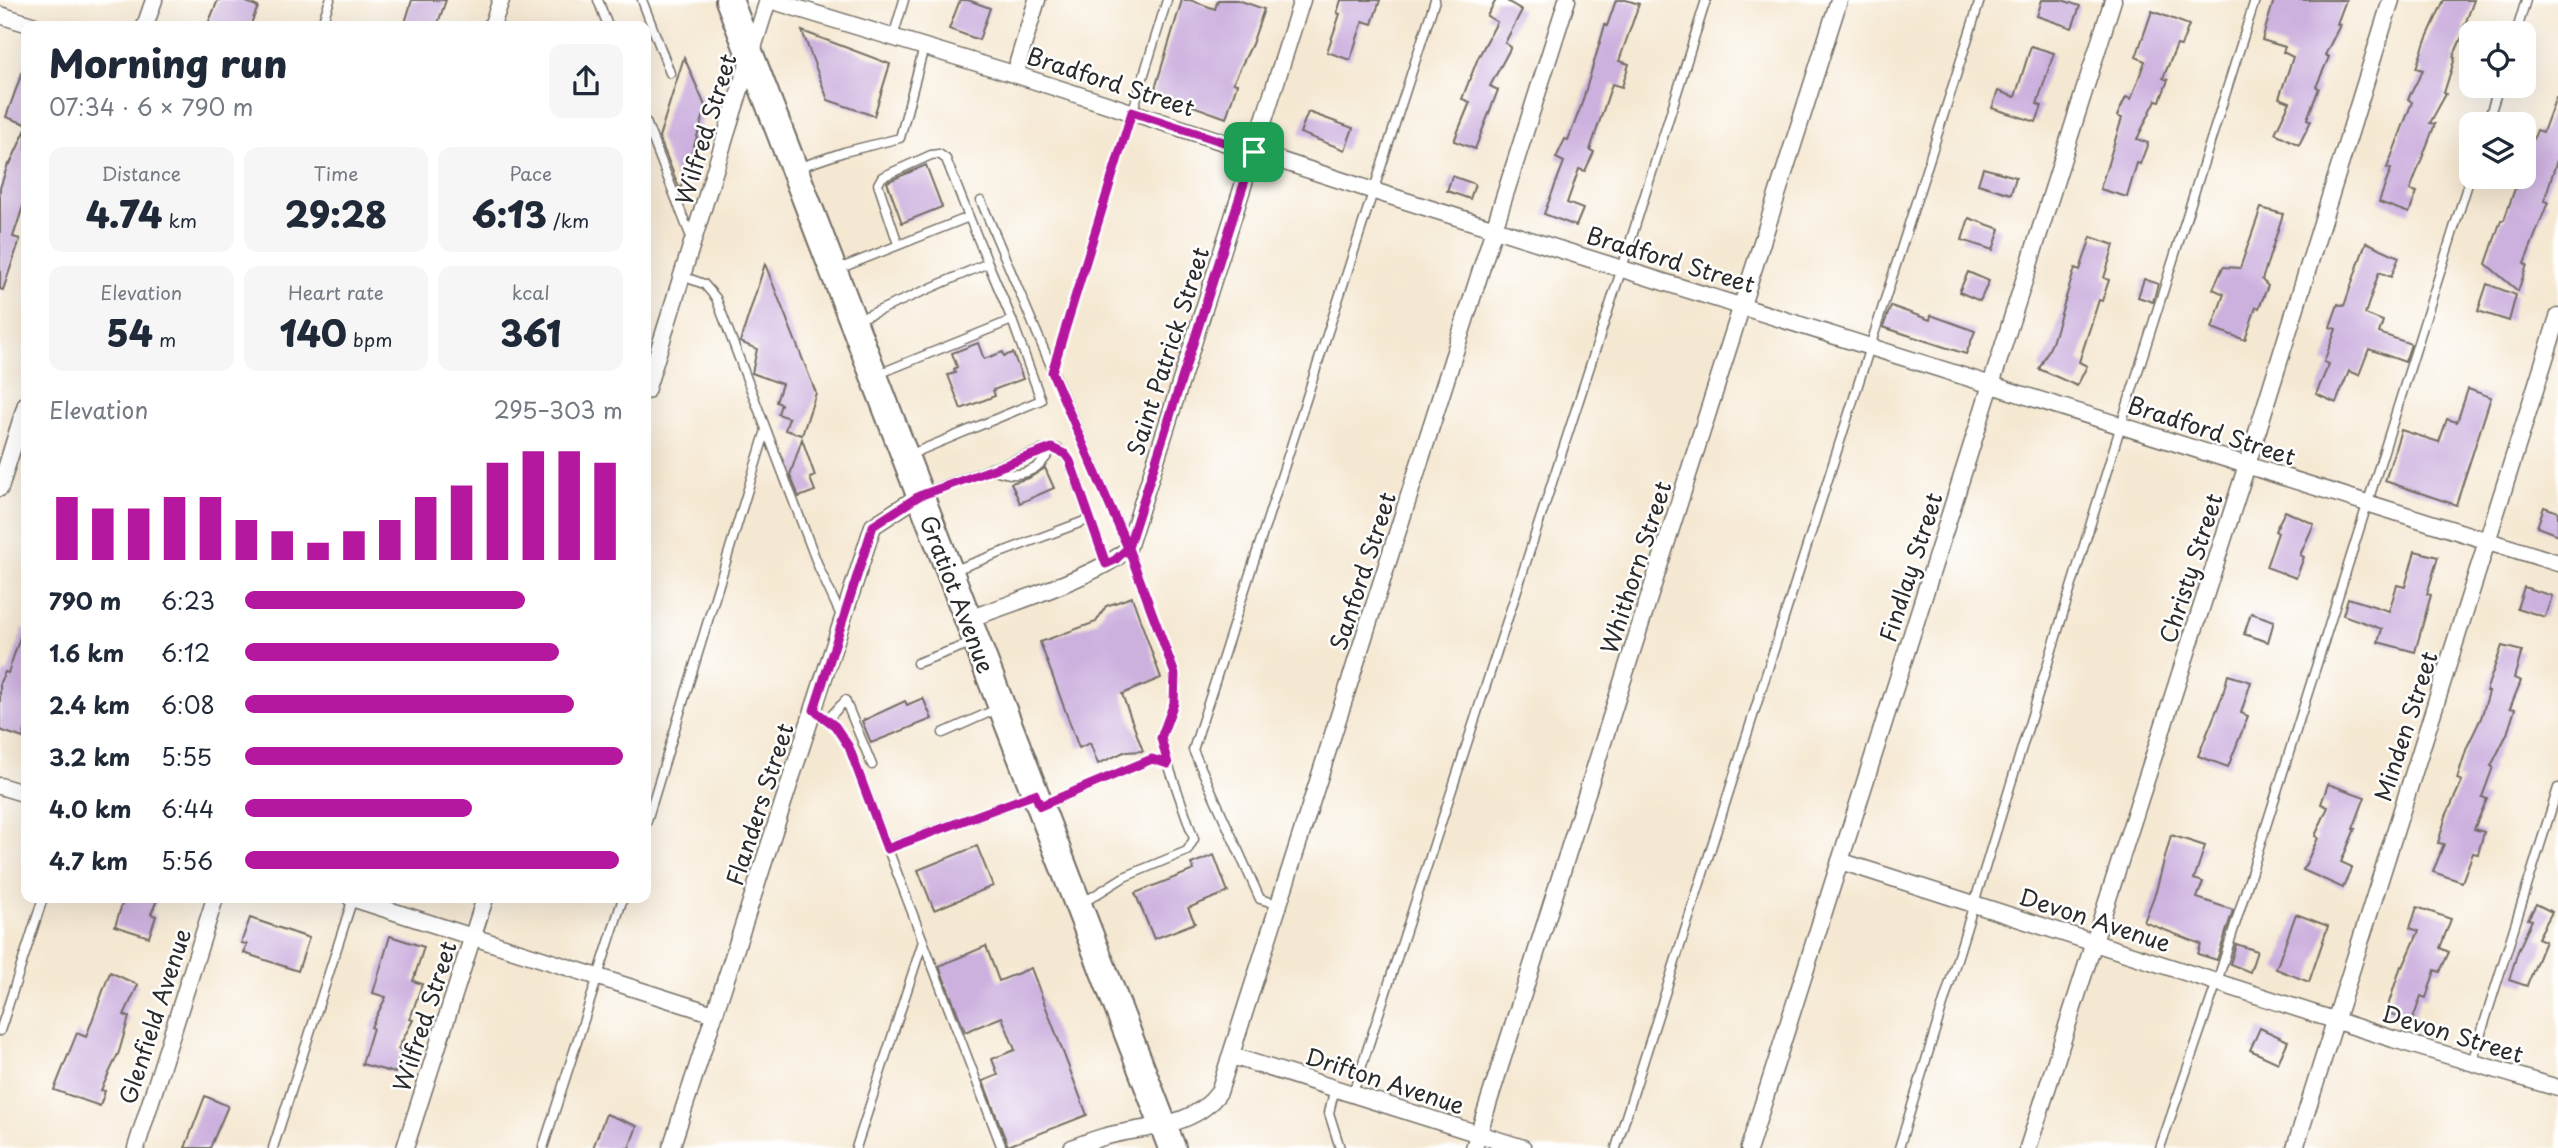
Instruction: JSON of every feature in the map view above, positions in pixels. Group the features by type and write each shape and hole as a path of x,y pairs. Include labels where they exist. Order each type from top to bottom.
{"main road":[{"name":"Gratiot Avenue","path":"729,0 1168,1137"}],"street":[{"path":"147,21 154,0"},
{"path":"494,21 501,0"},
{"name":"Wilfred Street","path":"651,375 769,0"},
{"name":"Bradford Street","path":"769,0 1017,75 1374,191 2558,563"},
{"path":"1017,75 1017,62 1037,0"},
{"name":"Saint Patrick Street","path":"1128,548 1302,0"},
{"name":"Sanford Street","path":"1072,1148 1105,1136 1168,1137 1212,1103 1219,1092 1567,0"},
{"name":"Whithorn Street","path":"1477,1141 1839,0"},
{"name":"Findlay Street","path":"1749,1148 2113,0"},
{"name":"Christy Street","path":"2028,1148 2247,464 2391,0"},
{"path":"0,15 21,22"},
{"name":"Minden Street","path":"2295,1148 2558,317"},
{"path":"0,488 21,420"},
{"name":"Flanders Street","path":"671,1148 873,526 919,496"},
{"path":"972,630 1017,602 1115,560 1128,548"},
{"path":"0,786 21,792"},
{"name":"Devon Avenue","path":"1840,861 2335,1020"},
{"name":"Glenfield Avenue","path":"136,1148 213,903"},
{"path":"368,903 714,1014"},
{"name":"Wilfred Street","path":"405,1148 483,903"},
{"name":"Devon Street","path":"2335,1020 2558,1088"},
{"name":"Drifton Avenue","path":"1232,1056 1353,1093 1477,1141 1523,1148"}],"lane":[{"path":"323,21 330,0"},
{"path":"598,0 606,21"},
{"path":"642,0 650,21"},
{"path":"892,37 904,0"},
{"path":"1052,372 1167,0"},
{"path":"1280,905 1260,899 1193,750 1435,0"},
{"path":"1353,1093 1622,268 1706,0"},
{"path":"1616,1148 1980,0"},
{"path":"1899,1148 2121,425 2255,0"},
{"path":"2520,21 2526,0"},
{"path":"651,23 670,73"},
{"path":"794,169 844,152 900,138 925,47"},
{"path":"651,135 693,242"},
{"path":"898,244 878,184 882,177 939,154 946,159 1012,320 1041,400 904,456"},
{"path":"2160,1148 2217,982 2466,189"},
{"path":"981,201 1128,548 1175,674 1174,703 1161,738 1194,839 1187,851 1124,877 1079,906"},
{"path":"833,271 969,217"},
{"path":"853,322 988,263"},
{"path":"682,276 704,284 716,298 819,568 843,620"},
{"path":"873,376 1012,320"},
{"path":"651,808 766,430"},
{"path":"991,468 1003,474 1017,475 1041,464 1052,448"},
{"path":"919,496 1052,448 1065,454 1070,461 1106,564"},
{"path":"950,573 1090,519"},
{"path":"917,663 972,630"},
{"path":"828,719 843,703 865,768 887,849 1002,1148"},
{"path":"943,733 1002,707"},
{"path":"814,710 835,726 865,768"},
{"path":"887,849 1038,800 1152,759 1168,764"},
{"path":"2472,1063 2558,788"},
{"path":"0,1031 41,903"},
{"path":"273,1148 350,903"},
{"path":"543,1148 621,903"},
{"path":"856,1148 923,942"},
{"path":"1335,1087 1329,1113 1340,1148"}],"building":[{"path":"218,0 242,0 258,7 252,21 209,21"},
{"path":"412,0 446,0 439,21 406,21"},
{"path":"960,0 990,8 979,40 949,29"},
{"path":"1182,0 1190,0 1215,9 1218,0 1238,0 1264,9 1252,44 1233,83 1237,84 1226,118 1154,92"},
{"path":"1341,0 1380,0 1372,24 1363,21 1350,60 1327,52 1340,14 1337,13"},
{"path":"1496,0 1505,0 1522,10 1505,43 1511,47 1490,86 1498,90 1475,149 1454,141 1470,102 1462,99 1478,58 1497,22 1487,16"},
{"path":"1616,0 1639,4 1619,61 1629,64 1622,87 1612,84 1590,150 1594,152 1585,171 1579,169 1567,203 1583,209 1576,226 1544,214 1564,162 1556,158 1565,139 1568,140 1581,106 1605,25 1607,26"},
{"path":"2042,0 2062,0 2080,6 2072,28 2037,16"},
{"path":"2274,0 2346,0 2337,24 2340,25 2325,55 2329,57 2316,87 2319,88 2307,119 2311,121 2299,145 2275,133 2290,102 2279,98 2293,57 2283,52 2285,47 2262,40"},
{"path":"2444,0 2474,0 2466,21 2459,21 2459,44 2453,57 2455,58 2444,93 2446,94 2430,123 2435,124 2410,190 2417,192 2409,213 2379,202 2391,169 2387,168 2412,102 2408,99 2423,70 2416,68"},
{"path":"2152,11 2189,25 2163,78 2168,80 2160,101 2156,100 2137,139 2148,143 2140,164 2137,163 2127,197 2100,189 2122,118 2117,116 2126,97 2131,99 2145,61 2136,57"},
{"path":"802,31 890,64 874,116 828,100"},
{"path":"2031,46 2054,53 2037,104 2042,106 2036,122 1992,108 1998,91 2015,97"},
{"path":"684,57 706,108 680,190 659,137"},
{"path":"21,75 21,122 6,117"},
{"path":"2558,97 2558,157 2544,201 2548,202 2524,264 2527,265 2518,291 2486,264 2515,189 2536,189 2536,133 2537,130 2543,132"},
{"path":"1308,112 1353,128 1345,150 1300,133"},
{"path":"21,140 21,212 13,237 20,239 3,290 0,289 0,188"},
{"path":"926,165 942,207 902,223 887,182"},
{"path":"1983,168 2016,177 2011,194 1978,184"},
{"path":"1452,176 1475,184 1470,199 1447,191"},
{"path":"2261,208 2283,214 2262,280 2268,286 2259,308 2256,307 2245,340 2212,328 2224,294 2213,289 2223,267 2240,268"},
{"path":"1969,218 2000,229 1993,250 1962,240"},
{"path":"2091,237 2114,245 2104,278 2109,280 2102,301 2099,300 2079,362 2087,366 2077,386 2039,369 2052,343 2075,268 2080,270"},
{"path":"2366,242 2399,257 2391,277 2379,272 2365,314 2383,321 2379,333 2411,344 2405,362 2369,349 2359,375 2349,371 2336,403 2316,394 2329,364 2324,362 2336,329 2330,327 2338,304 2344,306"},
{"path":"765,264 816,393 802,435 785,430 789,418 778,414 781,404 776,402 782,384 752,373 757,349 740,342"},
{"path":"1968,272 1989,281 1980,301 1959,292"},
{"path":"2144,279 2158,284 2153,302 2138,297"},
{"path":"2487,284 2516,295 2509,321 2478,311"},
{"path":"1891,306 1930,320 1931,315 1975,331 1966,354 1883,327"},
{"path":"978,343 984,359 1003,352 1004,356 1013,353 1023,379 993,390 995,396 961,409 948,375 955,373 954,369 957,367 952,353"},
{"path":"2468,389 2491,397 2456,505 2385,481 2401,430 2439,442 2447,419 2457,422"},
{"path":"802,439 815,476 810,478 815,491 799,497 790,475"},
{"path":"1045,468 1054,488 1020,503 1011,483 1029,478"},
{"path":"2544,507 2558,512 2558,535 2537,527"},
{"path":"2285,511 2314,524 2300,555 2304,557 2296,578 2266,567 2278,533 2275,531"},
{"path":"2415,551 2438,557 2427,594 2431,595 2415,652 2378,642 2382,629 2343,615 2348,598 2389,611 2397,585 2405,587"},
{"path":"2524,587 2552,596 2545,617 2517,608"},
{"path":"1132,597 1161,678 1122,694 1143,751 1124,752 1098,764 1090,743 1079,748 1040,642 1096,622 1106,606"},
{"path":"2251,613 2274,621 2268,642 2244,634"},
{"path":"21,634 21,737 0,730 0,682 5,672 8,673"},
{"path":"2502,646 2522,651 2514,678 2521,681 2510,708 2515,709 2507,734 2491,766 2493,767 2482,797 2487,799 2474,829 2484,832 2478,854 2473,853 2462,882 2433,872 2444,844 2438,843 2446,816 2462,781 2457,779 2467,747 2481,718 2489,692 2486,691"},
{"path":"2228,675 2251,682 2241,713 2248,716 2228,767 2198,756"},
{"path":"923,698 932,719 871,743 862,721 905,701 907,705"},
{"path":"2328,784 2365,797 2341,862 2352,867 2343,888 2303,870 2318,838 2315,836 2328,807 2321,804"},
{"path":"2171,835 2205,846 2194,879 2203,882 2197,898 2233,910 2217,960 2198,954 2201,944 2144,922 2156,891"},
{"path":"977,846 993,886 934,910 918,870"},
{"path":"1214,855 1228,892 1188,908 1195,923 1154,939 1135,893 1194,870 1191,864"},
{"path":"122,903 156,903 151,914 156,916 149,937 115,926"},
{"path":"2536,904 2552,912 2538,938 2545,941 2527,986 2509,980 2532,920 2528,919"},
{"path":"2417,907 2451,919 2440,948 2449,952 2440,972 2435,970 2426,998 2421,996 2412,1022 2386,1012 2401,966 2403,967 2419,931 2410,928"},
{"path":"2296,914 2328,926 2309,982 2276,969"},
{"path":"250,918 309,938 298,971 244,953 247,944 241,943"},
{"path":"390,936 424,947 413,981 422,984 410,1019 413,1020 398,1049 401,1050 395,1073 362,1064 373,1028 371,1027 386,997 373,993"},
{"path":"2236,944 2257,951 2250,972 2230,964"},
{"path":"986,946 999,981 1031,968 1087,1115 1008,1146 983,1081 998,1075 992,1059 1015,1050 1002,1017 965,1032 939,966"},
{"path":"110,972 138,985 124,1015 129,1017 119,1052 101,1090 105,1091 100,1106 54,1090 77,1033 86,1037"},
{"path":"2260,1028 2288,1041 2278,1063 2250,1050"},
{"path":"205,1096 228,1106 210,1148 185,1148"},
{"path":"606,1114 637,1126 629,1148 593,1148"}],"route":[{"path":"1254,152 1128,548 1122,555 1106,564 1070,461 1059,449 1052,448 919,496 873,526 814,710 835,726 849,747 887,849 1035,794 1040,806 1152,759 1168,764 1161,738 1174,703 1175,674 1128,548 1052,372 1132,112 1254,152"}]}
